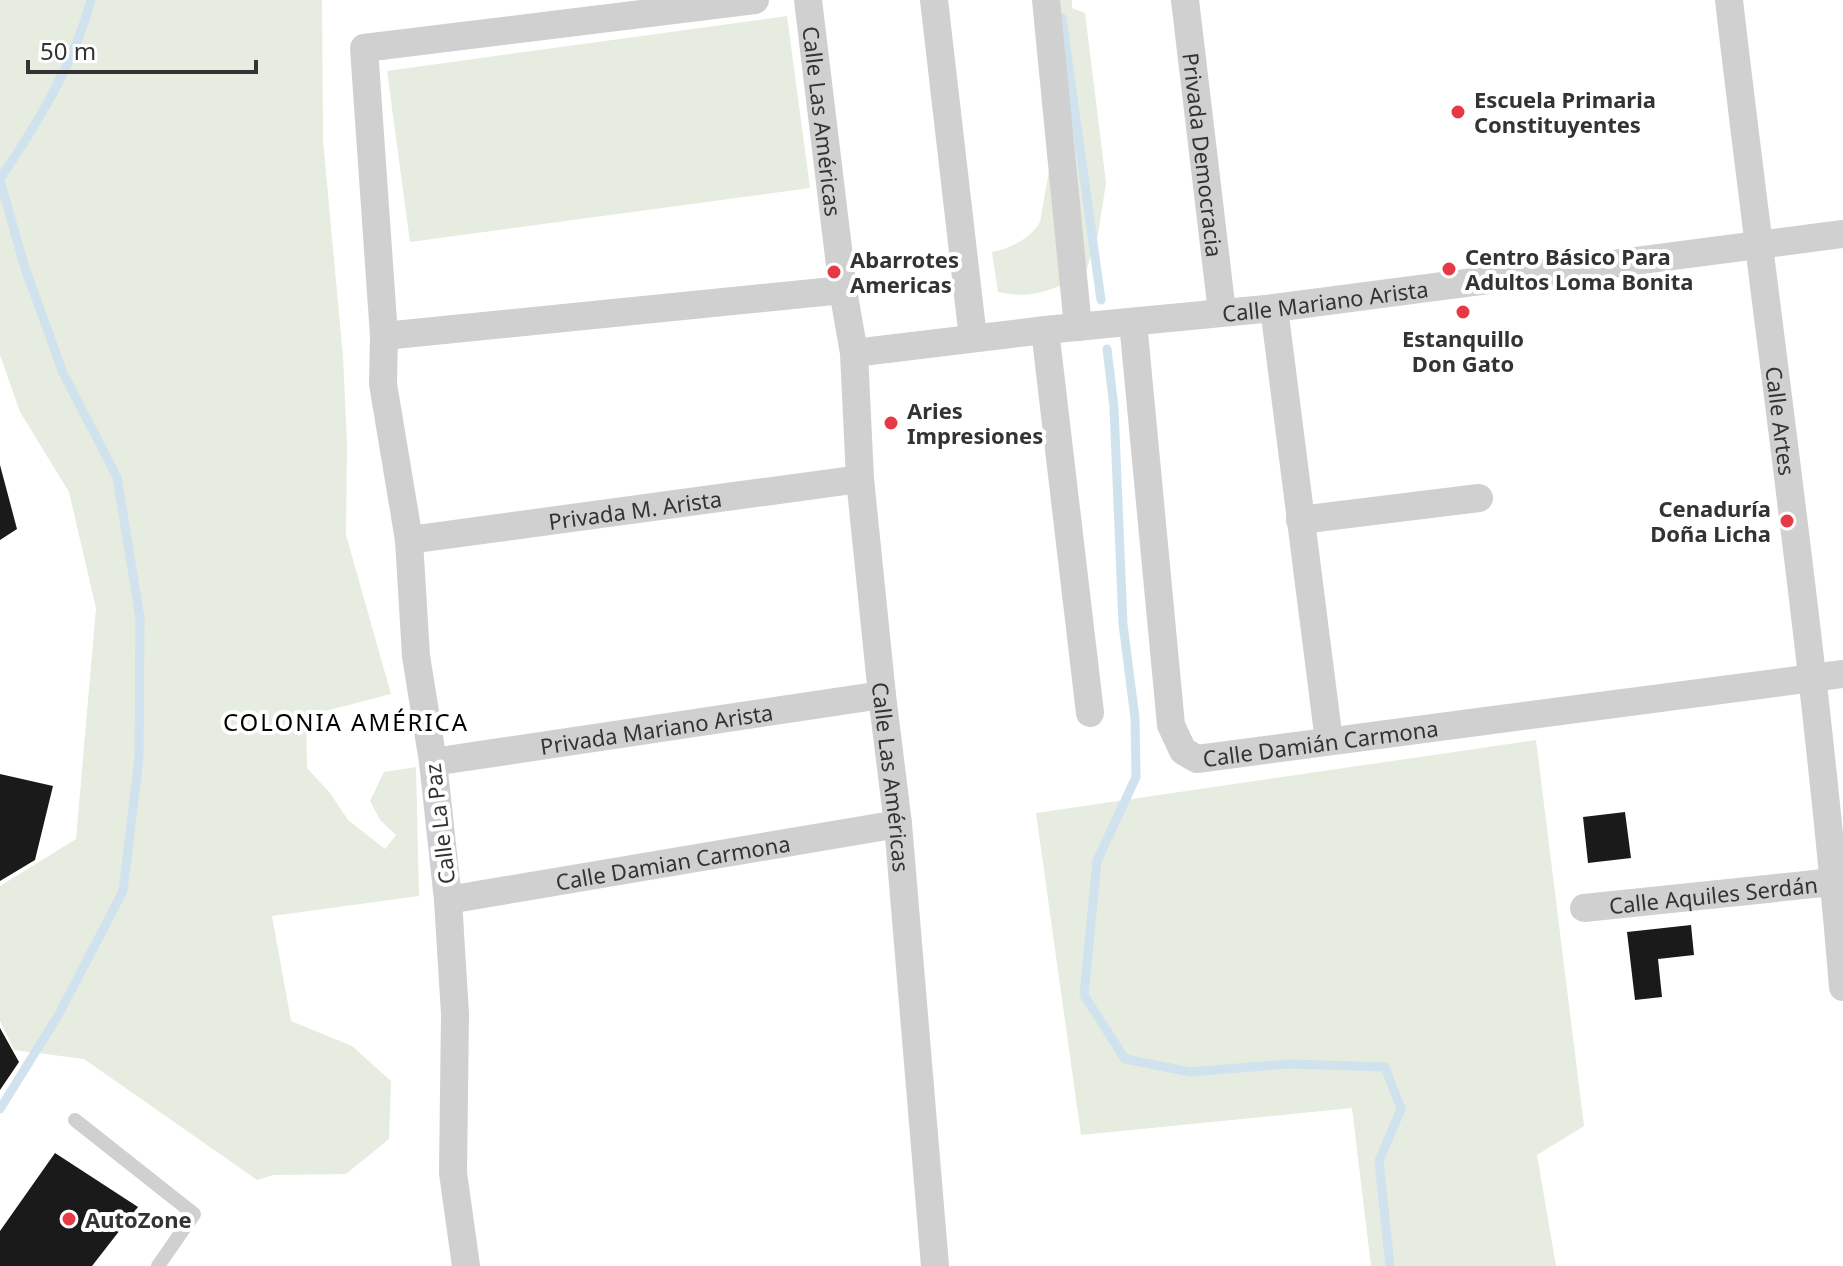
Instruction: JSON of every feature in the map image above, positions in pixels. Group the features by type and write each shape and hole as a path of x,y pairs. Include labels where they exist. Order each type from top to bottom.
{"street":[{"path":"755,0 364,48 384,336 843,290"},
{"name":"Calle Las Américas","path":"808,0 843,290 854,353 860,479 898,824 935,1266"},
{"path":"934,0 973,338"},
{"path":"1046,0 1078,327"},
{"name":"Privada Democracia","path":"1185,0 1222,312"},
{"name":"Calle Artes","path":"1729,0 1811,679 1839,882 1843,987"},
{"name":"Calle Mariano Arista","path":"854,353 1045,330 1274,308 1843,234"},
{"path":"1274,308 1329,741"},
{"name":"Calle Damián Carmona","path":"1133,322 1171,725 1183,751 1197,759 1843,674"},
{"path":"1045,330 1090,713"},
{"name":"Calle La Paz","path":"384,336 383,384 409,540 416,656 433,762 448,900 455,1014 453,1173 466,1266"},
{"name":"Privada M. Arista","path":"409,540 860,479"},
{"path":"1300,520 1479,498"},
{"name":"Privada Mariano Arista","path":"433,762 882,695"},
{"name":"Calle Damian Carmona","path":"448,900 898,824"},
{"name":"Calle Aquiles Serdán","path":"1584,908 1839,882"}],"lane":[{"path":"75,1120 194,1214 158,1266"}],"shaded area":[{"path":"0,0 322,0 323,140 343,357 347,443 346,535 391,694 306,716 307,768 330,793 348,820 385,849 396,835 380,820 370,801 384,772 416,767 419,896 272,916 291,1021 352,1046 391,1081 389,1139 346,1174 273,1175 257,1180 84,1059 14,1050 0,1021 0,886 76,839 96,608 69,492 20,412 0,355"},
{"path":"1047,0 1072,0 1072,8 1085,13 1106,183 1098,234 1085,275 1043,292 1011,294 998,292 992,252 1019,242 1040,222 1059,114"},
{"path":"787,16 810,188 410,242 387,71"},
{"path":"1536,740 1584,1126 1537,1155 1556,1266 1371,1266 1352,1108 1081,1135 1036,813"}],"building":[{"path":"0,465 17,529 0,540"},
{"path":"0,774 53,786 35,860 0,881"},
{"path":"1625,812 1631,858 1588,863 1583,817"},
{"path":"1691,925 1694,955 1658,959 1662,997 1635,1000 1627,932"},
{"path":"0,1028 19,1062 0,1090"},
{"name":"AutoZone","path":"55,1153 138,1207 92,1266 0,1266 0,1231"}],"waterway":[{"path":"0,179 53,93 75,48 91,0"},
{"path":"1062,18 1101,300"},
{"path":"0,180 24,265 63,373 117,477 140,618 139,758 123,891 59,1014 0,1109"},
{"path":"1107,349 1114,407 1123,624 1135,718 1136,777 1097,861 1084,995 1125,1059 1190,1072 1289,1064 1385,1067 1401,1109 1379,1161 1390,1266"}],"place":[{"name":"Escuela Primaria Constituyentes","path":"1458,112"},
{"name":"Centro Básico Para Adultos Loma Bonita","path":"1449,269"},
{"name":"Abarrotes Americas","path":"834,272"},
{"name":"Estanquillo Don Gato","path":"1463,312"},
{"name":"Aries Impresiones","path":"891,423"},
{"name":"Cenaduría Doña Licha","path":"1787,521"},
{"name":"AutoZone","path":"69,1219"}],"district":[{"name":"COLONIA AMÉRICA","path":"346,721"}]}
